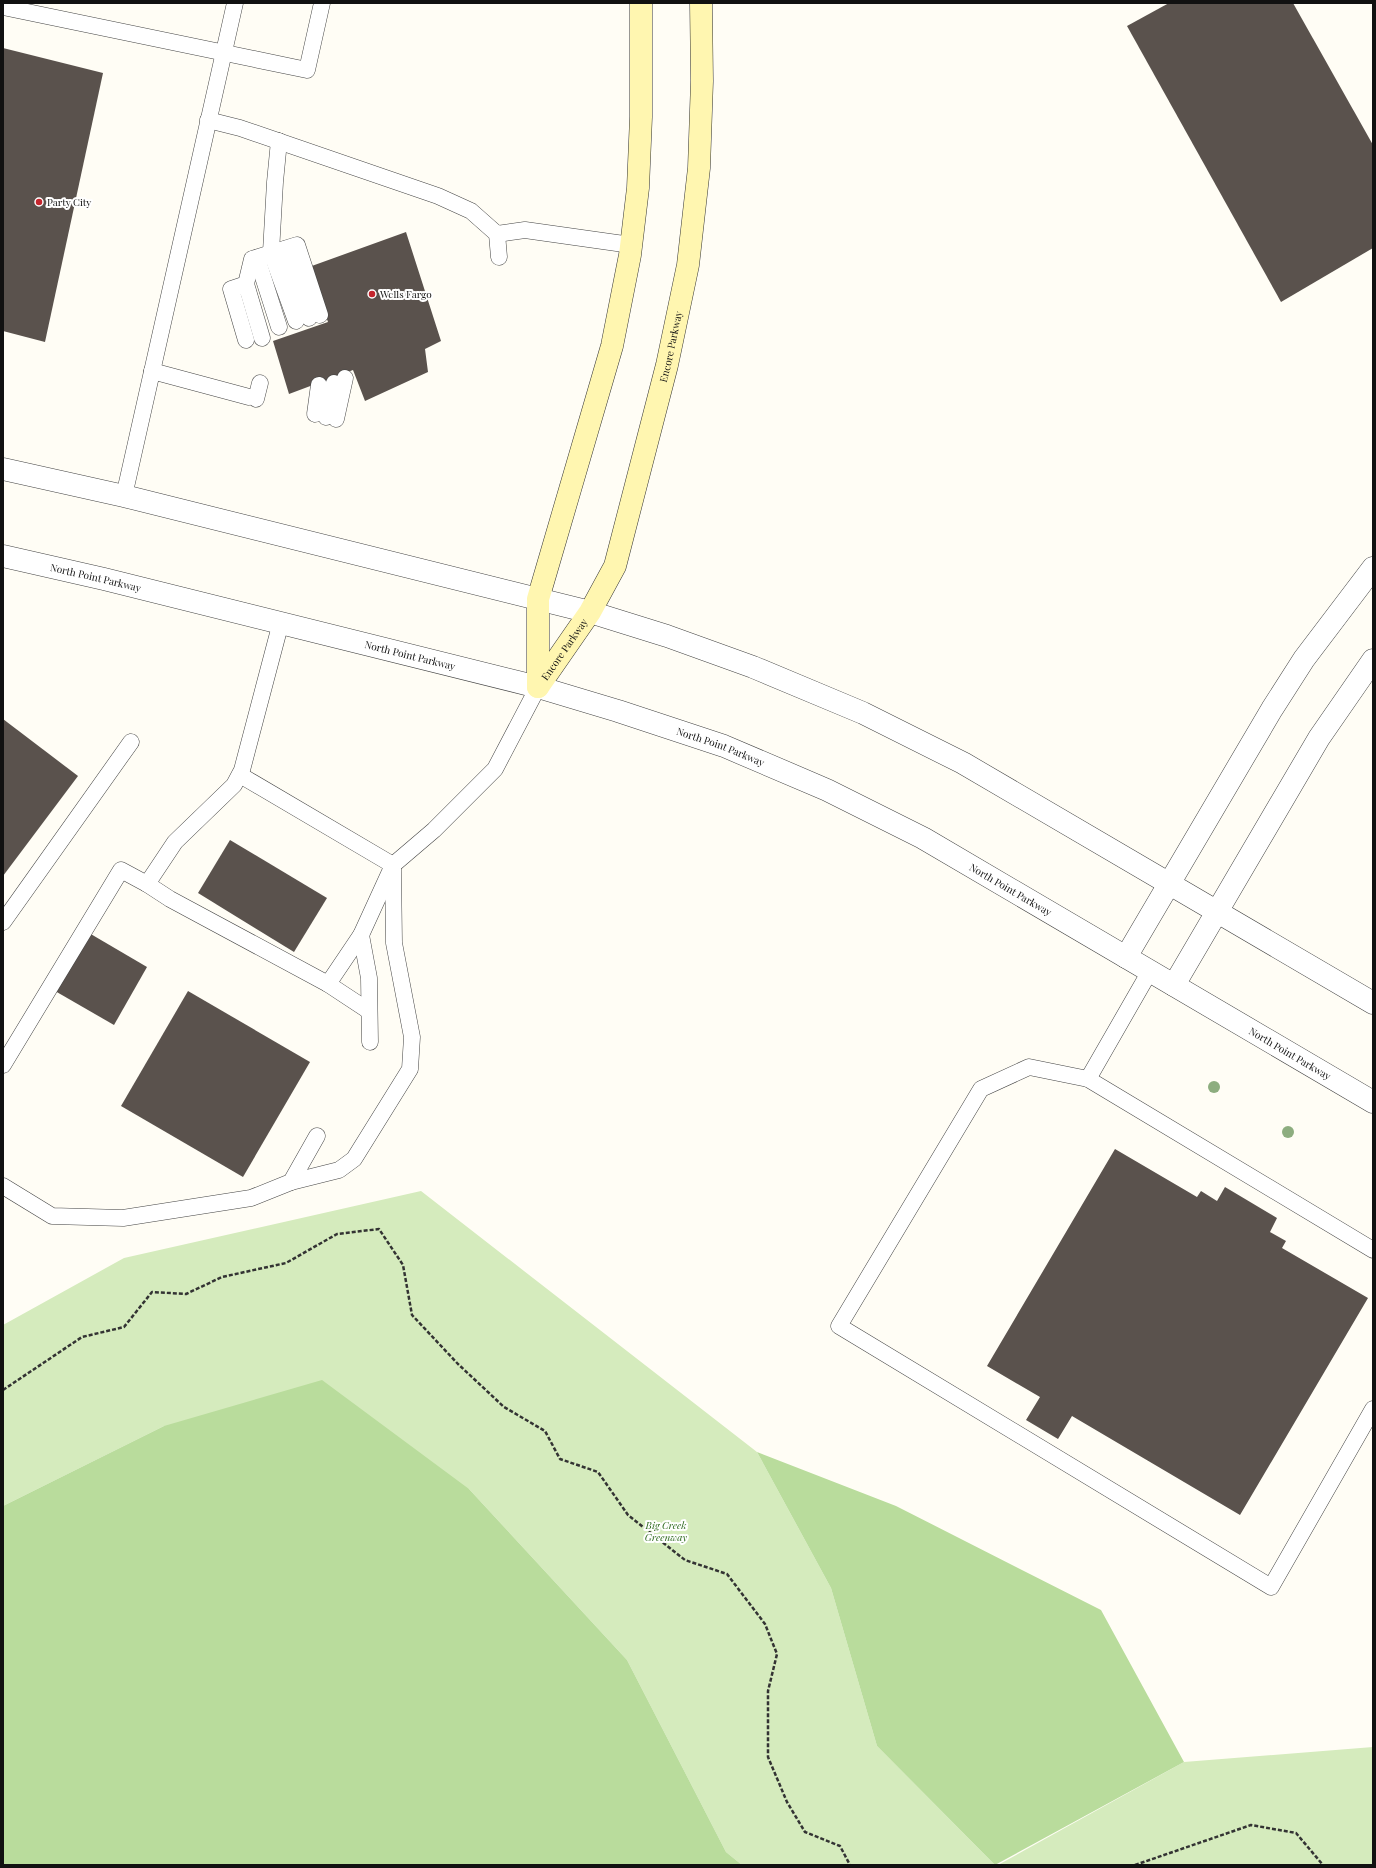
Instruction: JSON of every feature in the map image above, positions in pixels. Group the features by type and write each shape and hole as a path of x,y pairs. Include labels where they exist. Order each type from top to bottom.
{"main road":[{"name":"Encore Parkway","path":"538,687 538,599 583,451 612,346 631,245 638,188 641,117 641,3"},
{"name":"Encore Parkway","path":"538,687 590,612 615,566 667,365 688,265 699,168 702,81 701,3"}],"street":[{"path":"3,469 124,496 590,612 667,636 753,667 863,713 963,763 1373,1003"},
{"name":"North Point Parkway","path":"3,556 281,622 538,687 613,709 724,746 827,790 923,838 1373,1102"},
{"path":"1126,957 1240,762 1304,659 1373,568"},
{"path":"1174,985 1320,738 1373,660"}],"lane":[{"path":"124,496 235,3"},
{"path":"3,7 307,70 322,3"},
{"path":"208,120 279,141 399,181 471,211 497,234 499,257"},
{"path":"279,141 275,182 280,327"},
{"path":"497,234 525,230 631,245"},
{"path":"246,284 231,289 254,339 246,284 252,259 277,251"},
{"path":"277,251 309,318 277,251"},
{"path":"152,371 252,398 260,383"},
{"path":"332,382 341,402 326,417 332,382"},
{"path":"146,884 175,842 234,785 240,774 281,622"},
{"path":"328,984 361,935 393,865 434,830 495,769 538,687"},
{"path":"3,922 131,742"},
{"path":"240,774 393,865"},
{"path":"3,1186 52,1216 122,1218 251,1198 291,1182 339,1170 354,1159 410,1069 412,1037 394,943 393,865"},
{"path":"3,1065 121,870 170,899 328,984 370,1010"},
{"path":"361,935 369,978 370,1042"},
{"path":"1088,1079 1150,971"},
{"path":"1373,1250 1088,1079 1029,1067 981,1089 839,1326 1271,1587 1373,1409"},
{"path":"291,1182 317,1136"}],"path":[{"path":"3,1390 82,1337 124,1327 152,1292 186,1294 222,1277 286,1263 337,1234 379,1229 403,1265 412,1314 458,1364 504,1407 545,1431 560,1459 598,1472 628,1515 679,1556 685,1560 727,1574 765,1624 777,1654 768,1691 768,1757 787,1802 805,1832 840,1846 850,1865"},
{"path":"1136,1865 1251,1825 1296,1833 1323,1865"}],"green space":[{"name":"Big Creek Greenway","path":"421,1191 757,1452 831,1588 877,1746 995,1865 742,1865 726,1852 627,1660 469,1489 164,1426 3,1506 3,1325 124,1258"},
{"path":"322,1380 469,1489 627,1660 726,1852 742,1865 3,1865 3,1506 164,1426"},
{"path":"757,1452 896,1506 1101,1610 1184,1762 995,1865 877,1746 831,1588"},
{"path":"1373,1747 1373,1865 998,1865 1184,1762"}],"building":[{"path":"1169,3 1293,3 1373,145 1373,248 1281,302 1127,26"},
{"name":"Party City","path":"3,48 103,73 45,342 3,331"},
{"name":"Wells Fargo","path":"406,232 441,341 425,349 428,372 365,401 353,370 289,394 273,341 328,322 309,267"},
{"path":"3,719 78,776 3,876"},
{"path":"230,840 327,898 294,952 198,893"},
{"path":"89,933 147,967 114,1025 55,991"},
{"path":"188,991 310,1062 243,1177 121,1106"},
{"path":"1115,1149 1197,1197 1201,1191 1217,1201 1225,1187 1277,1218 1270,1232 1286,1241 1282,1248 1368,1298 1240,1515 1072,1416 1058,1439 1026,1420 1040,1397 987,1366"}],"place":[{"name":"Party City","path":"39,202"},
{"name":"Wells Fargo","path":"372,294"}]}
